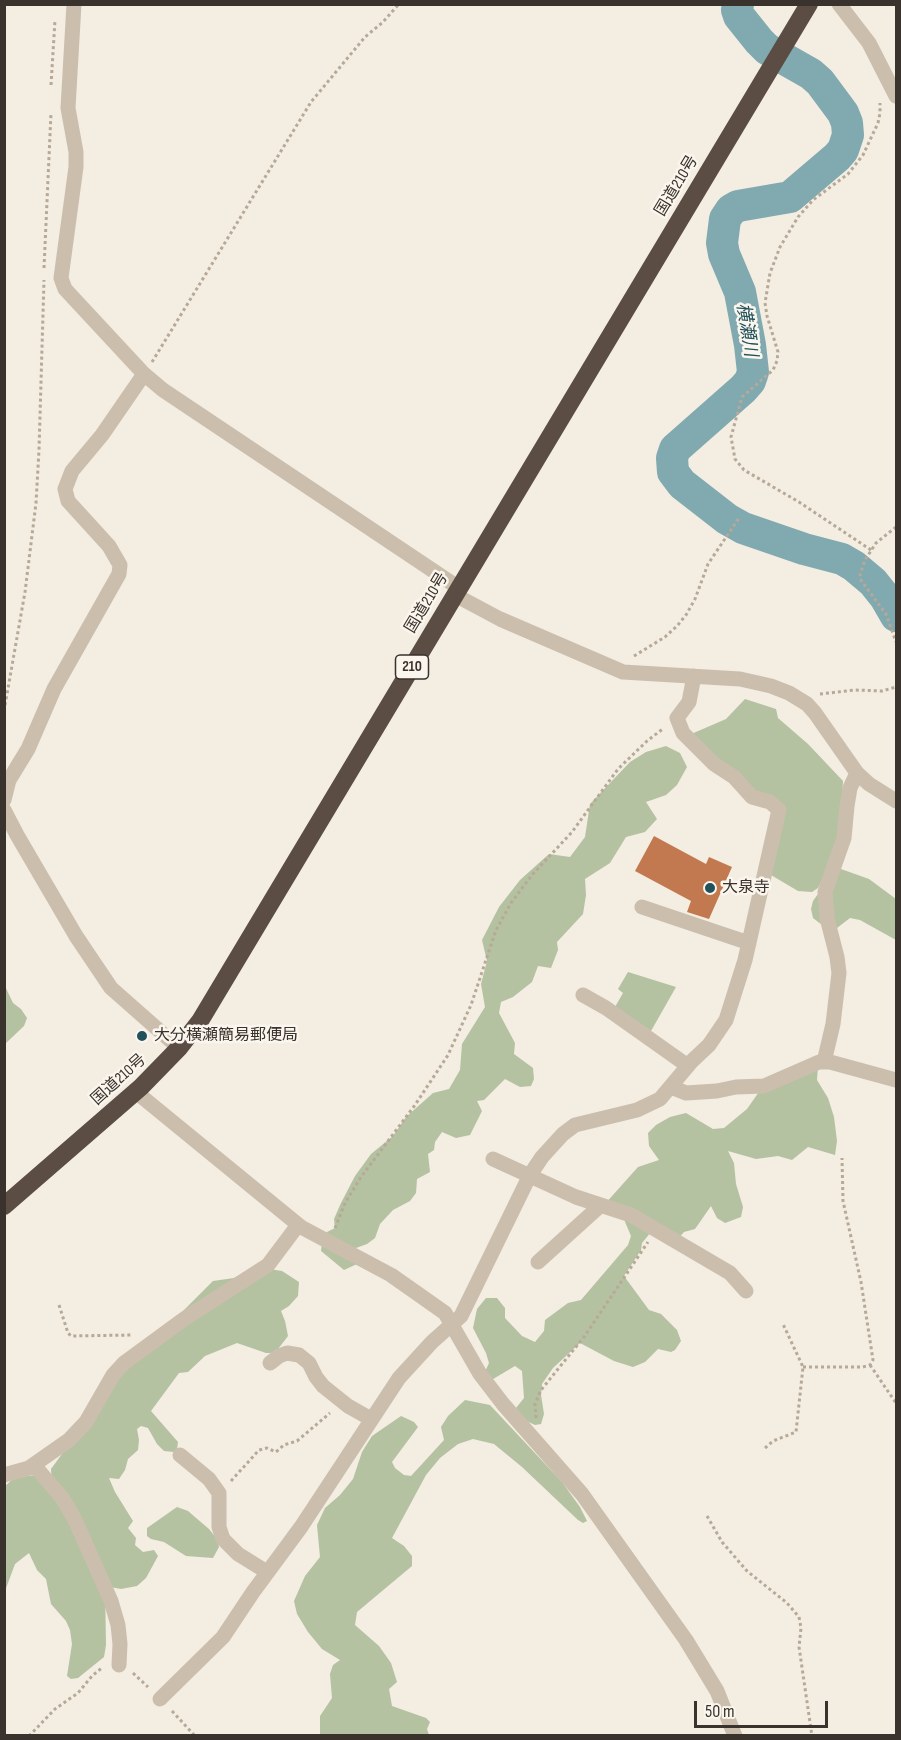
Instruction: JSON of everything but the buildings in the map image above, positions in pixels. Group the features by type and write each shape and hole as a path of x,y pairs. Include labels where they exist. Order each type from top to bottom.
{"highway":[{"name":"国道210号","path":"4,1206 136,1092 179,1048 206,1011 794,30 806,6"}],"street":[{"path":"74,4 69,108 76,167 65,242 62,284 144,374 457,592 500,619 612,668 633,674 740,680 771,686 789,693 807,704 857,773 869,784 897,801"},
{"path":"838,4 869,43 897,96"},
{"path":"4,800 9,780 27,749 54,689 119,574 120,565 109,546 68,501 65,489 72,471 102,435 144,374"},
{"path":"160,1699 223,1637 267,1572 302,1527 399,1378 464,1310 530,1175 543,1157 569,1129 580,1124 637,1110 660,1099 709,1045 726,1020 749,943 779,810 770,802 752,797 734,777 707,758 686,738 677,718 690,702 694,676"},
{"path":"824,1062 833,1024 839,973 827,918 825,892 844,838 850,788 857,773"},
{"path":"4,810 71,928 111,988 179,1048"},
{"path":"642,907 749,943"},
{"path":"583,995 615,1014 688,1066"},
{"path":"671,1087 681,1092 691,1092 764,1086 806,1066 824,1062 897,1080"},
{"path":"136,1092 298,1225 396,1278 445,1313 480,1374 588,1502 686,1640 717,1691 735,1736"},
{"path":"493,1158 576,1197 624,1212 646,1223 730,1274 746,1291"},
{"path":"538,1262 601,1205"},
{"path":"4,1475 34,1465 77,1432 90,1416 113,1375 124,1362 268,1265 298,1225"},
{"path":"270,1363 288,1353 299,1355 309,1363 315,1377 323,1386 371,1419"},
{"path":"180,1455 209,1479 219,1493 219,1527 223,1539 238,1554 267,1572"},
{"path":"34,1465 63,1499 75,1520 111,1601 118,1625 119,1665"}],"path":[{"path":"144,374 311,102 365,37 399,4"},
{"path":"51,86 55,13"},
{"path":"871,550 799,502 744,470 735,459 730,437 742,397 749,388 773,370 777,361 778,352 765,303 773,263 798,217 813,200 848,174 863,155 878,123 879,95"},
{"path":"4,711 24,602 36,503 51,107"},
{"path":"612,668 665,637 677,626 695,599 708,564 739,518"},
{"path":"897,527 879,540 871,550 865,560 860,579 882,609 897,642"},
{"path":"807,704 817,695 827,693 855,690 882,692 897,687"},
{"path":"329,1243 345,1203 361,1177 415,1105 448,1055 471,1005 496,930 511,903 532,875 572,832 618,769 647,741 677,718"},
{"path":"803,1367 863,1367 870,1365 873,1360 861,1282 843,1201 842,1158"},
{"path":"528,1432 537,1421 536,1404 541,1390 584,1337 647,1247 649,1231 646,1223"},
{"path":"59,1305 71,1336 122,1334 150,1337 154,1340"},
{"path":"765,1448 773,1440 796,1432 803,1367 783,1324"},
{"path":"870,1365 897,1403"},
{"path":"227,1486 259,1450 267,1448 276,1452 284,1445 297,1442 342,1401"},
{"path":"707,1516 722,1542 747,1571 787,1603 799,1617 801,1628 799,1647 812,1736"},
{"path":"29,1736 55,1709 78,1693 101,1668 110,1664 129,1669 189,1726 195,1736"}],"green space":[{"path":"745,699 776,709 778,718 808,744 843,781 840,829 830,865 818,888 812,892 798,891 771,875 783,814 759,797 689,735 726,719"},
{"path":"666,746 680,753 687,767 677,785 666,795 646,802 657,819 645,832 626,837 610,863 585,879 586,895 583,914 557,942 558,950 551,968 538,966 532,982 513,997 501,1002 499,1013 515,1043 514,1054 533,1068 534,1079 531,1086 520,1087 505,1079 484,1100 477,1101 482,1111 470,1135 456,1138 442,1132 435,1142 434,1150 428,1154 430,1172 417,1179 416,1193 410,1201 393,1210 380,1224 375,1238 356,1248 357,1264 344,1270 321,1251 323,1234 335,1228 334,1219 341,1203 355,1176 371,1154 393,1136 406,1117 433,1093 449,1089 460,1070 462,1044 485,1007 481,984 487,961 482,940 499,907 520,880 549,854 570,857 585,837 590,804 630,762 646,752"},
{"path":"841,869 869,879 896,899 896,940 860,920 850,918 837,928 826,928 813,918 811,909 813,901 833,873"},
{"path":"628,972 676,987 651,1031 615,1007 623,993 618,989"},
{"path":"4,984 13,1003 27,1018 24,1026 5,1044"},
{"path":"818,1066 817,1080 828,1098 834,1117 837,1141 835,1155 808,1147 792,1160 778,1156 756,1159 728,1151 734,1163 736,1184 743,1207 741,1217 725,1223 717,1218 711,1206 695,1229 684,1232 676,1241 651,1232 642,1243 641,1250 624,1276 649,1310 661,1314 677,1330 681,1341 675,1350 671,1352 658,1349 645,1362 633,1367 614,1361 580,1343 553,1368 542,1384 544,1414 541,1424 535,1425 524,1420 516,1408 524,1398 522,1371 515,1366 488,1382 484,1374 489,1363 473,1328 477,1309 486,1298 497,1298 505,1308 505,1318 522,1336 535,1342 544,1331 545,1320 568,1303 581,1300 628,1245 631,1236 623,1217 604,1205 638,1167 659,1160 649,1146 648,1133 656,1125 670,1117 686,1113 713,1129 724,1128 747,1109 761,1089"},
{"path":"257,1267 282,1271 299,1282 298,1296 281,1311 288,1336 275,1353 266,1353 237,1343 205,1356 188,1372 179,1373 151,1411 178,1442 174,1452 164,1451 148,1428 141,1426 137,1429 138,1450 128,1459 119,1479 109,1478 133,1521 128,1528 136,1538 135,1545 143,1552 154,1550 158,1556 146,1578 137,1586 121,1589 105,1586 106,1645 104,1657 78,1678 71,1679 67,1676 72,1644 70,1630 66,1621 51,1604 46,1579 37,1570 29,1553 15,1564 5,1591 5,1486 14,1478 35,1475 52,1485 51,1469 121,1373 213,1281 234,1278"},
{"path":"465,1400 490,1405 562,1482 587,1521 583,1523 578,1520 494,1444 473,1439 458,1444 440,1458 426,1475 392,1538 404,1546 412,1556 412,1566 357,1612 355,1625 379,1646 391,1663 397,1682 389,1689 392,1706 426,1718 430,1722 427,1729 429,1735 320,1735 320,1716 332,1698 330,1674 333,1665 340,1660 322,1649 308,1632 297,1614 294,1601 305,1576 320,1557 317,1525 325,1508 353,1479 362,1452 372,1436 401,1416 414,1422 418,1427 392,1462 395,1468 404,1475 411,1476 444,1440 441,1427 448,1416"},
{"path":"177,1507 188,1511 217,1539 219,1547 213,1558 186,1556 164,1542 147,1536 147,1528"}],"waterway":[{"name":"横瀬川","path":"738,4 739,16 767,49 811,74 820,82 843,113 848,135 843,150 837,157 790,197 738,206 731,210 725,219 722,243 724,254 740,292 753,372 750,381 743,389 675,449 672,458 673,472 682,484 727,519 743,528 804,549 842,559 854,566 873,582 896,616"}],"place":[{"name":"大泉寺","path":"710,888"},
{"name":"大分横瀬簡易郵便局","path":"142,1036"}]}
